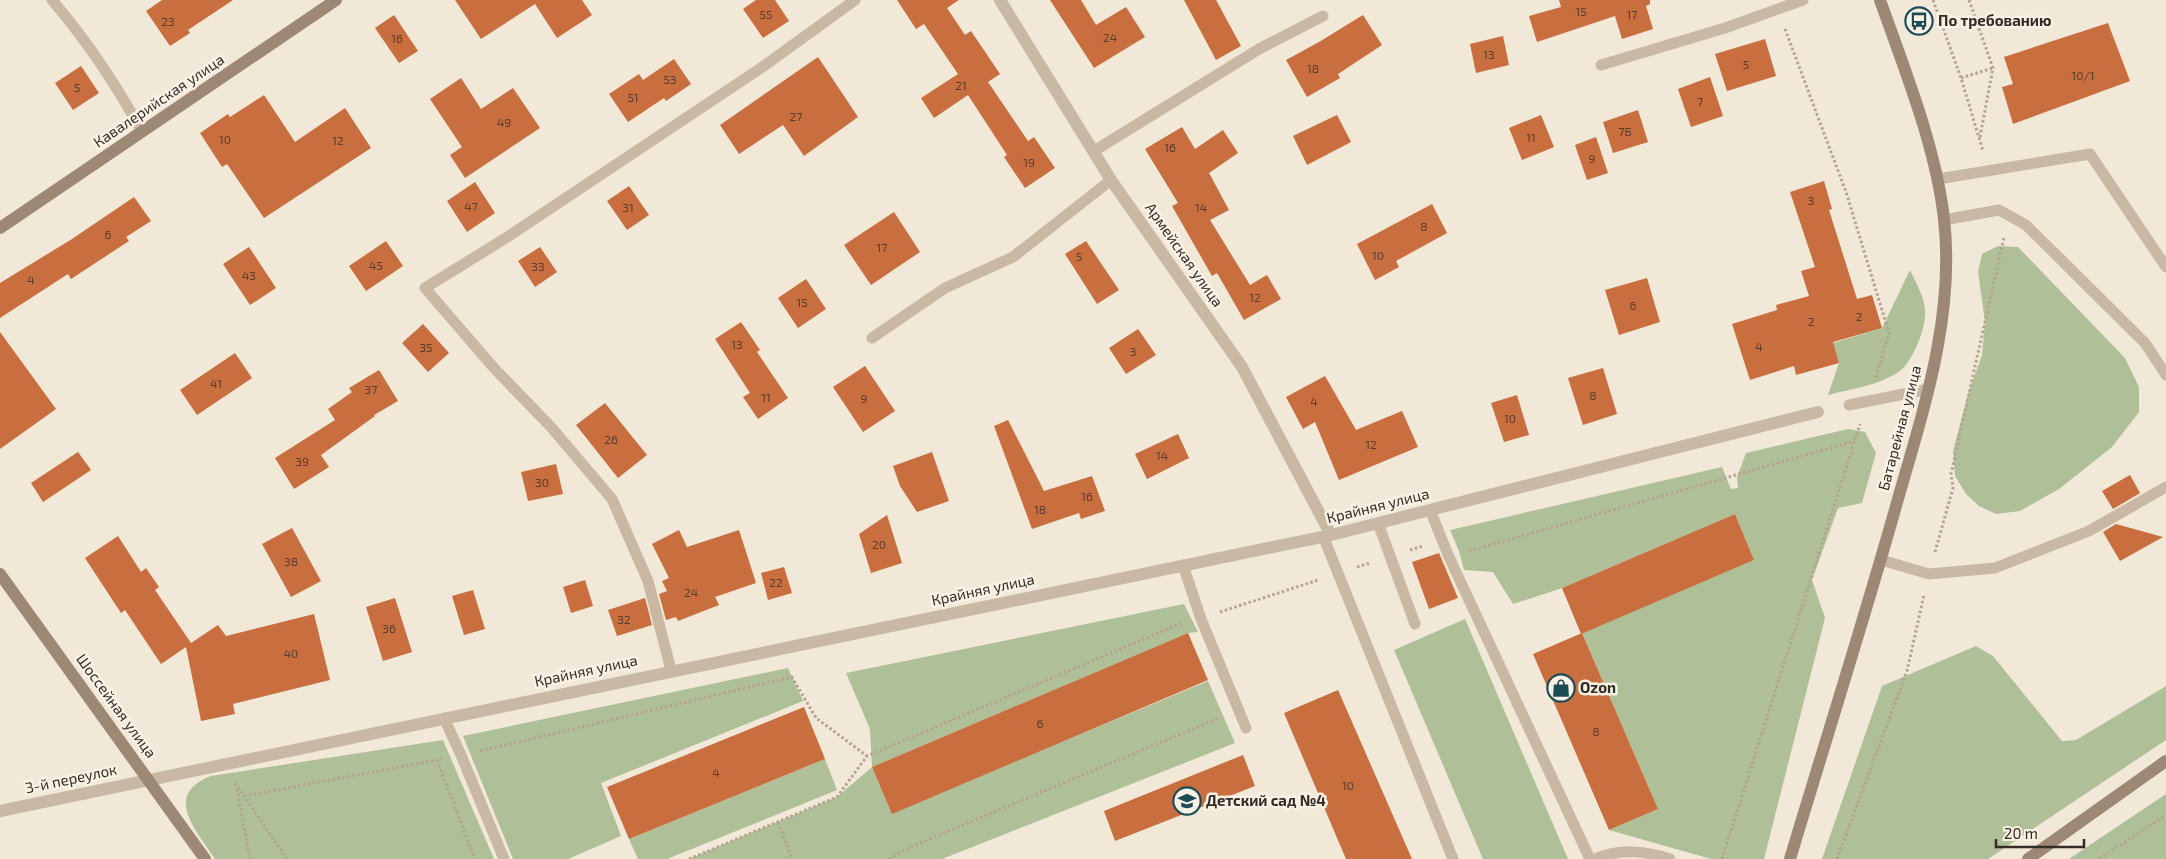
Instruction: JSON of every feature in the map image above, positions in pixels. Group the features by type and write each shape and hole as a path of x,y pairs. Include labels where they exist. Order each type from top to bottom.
{"main road":[{"name":"Кавалерийская улица","path":"0,228 336,0"},
{"name":"Батарейная улица","path":"1790,859 1881,560 1929,389 1942,323 1946,280 1944,220 1938,179 1910,84 1880,0"},
{"name":"Шоссейная улица","path":"0,574 150,779 205,859"},
{"path":"2028,859 2166,761"}],"street":[{"name":"Армейская улица","path":"1000,0 1112,180 1242,367 1327,536"},
{"name":"Крайняя улица","path":"150,779 1327,536 1818,412"},
{"name":"3-й переулок","path":"0,811 150,779"}],"lane":[{"path":"52,0 80,33 117,87 142,132"},
{"path":"671,670 648,581 612,499 551,427 494,368 425,288 508,236 761,68 855,0"},
{"path":"1601,65 1778,11 1804,0"},
{"path":"1094,152 1259,49 1322,16"},
{"path":"1938,179 2090,154 2166,267"},
{"path":"872,338 945,288 1013,256 1112,180"},
{"path":"1944,220 1999,210 2026,225 2145,343 2166,376"},
{"path":"1849,405 1929,389"},
{"path":"1881,560 1929,574 1995,568 2090,531 2166,487"},
{"path":"1430,510 1442,540 1590,859"},
{"path":"1378,523 1415,624"},
{"path":"1327,536 1339,573 1453,859"},
{"path":"1184,565 1202,618 1246,728"},
{"path":"444,718 504,859"},
{"path":"1596,859 1608,853 1653,853 1670,859"}],"path":[{"path":"1934,0 1961,78 1988,170"},
{"path":"1969,0 1993,68 1980,139"},
{"path":"1722,859 1890,333 1846,192 1778,11"},
{"path":"1961,78 1993,68"},
{"path":"1837,859 1907,671 1929,574 1953,488 1951,474 2005,232 1999,210"},
{"path":"1450,557 1855,440"},
{"path":"689,859 837,797 867,756 1181,623 1202,618 1442,540"},
{"path":"244,796 461,755 792,677 816,718 867,756"},
{"path":"889,859 908,848 1238,710"},
{"path":"437,760 475,859"},
{"path":"222,764 288,859"},
{"path":"237,786 250,859"},
{"path":"2099,859 2166,815"},
{"path":"778,822 792,859"}],"green space":[{"path":"1998,246 2018,247 2125,358 2139,387 2139,412 2112,447 2059,489 2020,511 1996,514 1979,506 1966,494 1955,476 1953,451 1968,394 1982,355 1985,322 1978,272 1982,254"},
{"path":"1910,270 1922,297 1925,314 1921,336 1910,359 1901,370 1885,379 1866,386 1828,395 1839,363 1833,343 1882,328"},
{"path":"1848,429 1865,432 1876,453 1862,503 1838,508 1812,580 1825,618 1764,859 1711,859 1609,830 1658,809 1582,633 1754,560 1735,514 1562,588 1513,604 1493,572 1464,570 1459,551 1450,530 1722,467 1731,489 1738,488 1737,477 1746,453"},
{"path":"1184,604 1198,632 1188,633 872,767 870,729 846,673"},
{"path":"1465,619 1568,859 1483,859 1394,650"},
{"path":"1976,646 1993,656 2062,741 2076,740 2166,686 2166,740 1988,859 1822,859 1882,686"},
{"path":"788,668 803,701 601,783 621,836 568,859 513,859 463,736"},
{"path":"1208,681 1235,743 942,859 689,859 837,797 872,767 892,813"},
{"path":"443,740 494,859 215,859 200,837 188,814 186,803 188,793 196,784 211,776"},
{"path":"825,759 837,790 667,859 638,859 629,839"},
{"path":"2166,794 2166,859 2069,859"}],"building":[{"path":"162,0 233,0 188,30 190,33 170,46 146,11"},
{"path":"455,0 582,0 592,15 557,38 535,4 481,39"},
{"path":"756,0 775,0 789,21 763,38 743,9"},
{"path":"897,0 959,0 947,8 965,35 971,31 1000,74 988,82 1028,141 1034,137 1055,168 1025,188 1004,157 1007,155 968,95 934,118 921,98 958,74 924,24 916,29"},
{"path":"1050,0 1081,0 1096,25 1126,7 1145,37 1094,68"},
{"path":"1184,0 1216,0 1241,46 1216,60"},
{"path":"1559,0 1650,0 1650,4 1646,6 1653,29 1622,39 1615,16 1537,42 1529,16 1561,7"},
{"path":"394,15 418,51 399,63 375,28"},
{"path":"1363,15 1382,45 1338,74 1340,78 1307,97 1286,60"},
{"path":"2108,23 2130,81 2013,124 2002,87 2013,84 2004,57"},
{"path":"1503,36 1509,65 1476,73 1470,44"},
{"path":"1765,39 1776,76 1727,91 1715,54"},
{"path":"818,57 858,117 804,156 783,125 739,154 720,125"},
{"path":"674,59 691,84 666,101 664,98 628,122 609,94 639,74 643,80"},
{"path":"81,66 99,93 73,110 55,83"},
{"path":"1710,77 1723,116 1691,127 1678,89"},
{"path":"461,78 481,109 513,88 540,128 465,178 450,155 462,147 430,99"},
{"path":"264,95 295,142 345,108 371,148 264,218 227,164 222,167 200,133 228,114 230,117"},
{"path":"1638,110 1648,142 1613,153 1603,122"},
{"path":"1337,115 1351,142 1307,165 1293,136"},
{"path":"1541,115 1554,147 1522,160 1509,128"},
{"path":"1182,127 1195,149 1223,130 1238,153 1209,173 1229,210 1210,220 1250,285 1267,275 1281,299 1244,320 1217,273 1212,276 1172,206 1178,203 1145,149"},
{"path":"1596,137 1608,173 1587,180 1575,145"},
{"path":"1824,181 1832,209 1829,210 1857,299 1872,295 1882,328 1833,342 1839,363 1796,375 1794,366 1750,380 1732,324 1777,310 1776,305 1809,296 1801,271 1815,267 1790,192"},
{"path":"475,182 495,213 467,232 447,201"},
{"path":"629,186 649,215 627,230 607,201"},
{"path":"134,197 151,221 126,237 129,241 71,279 68,274 0,318 0,283 72,239"},
{"path":"1432,204 1447,233 1396,261 1399,267 1375,280 1357,244"},
{"path":"894,212 920,252 871,285 844,245"},
{"path":"386,241 403,266 366,291 349,266"},
{"path":"1086,241 1119,290 1097,304 1065,254"},
{"path":"249,247 276,288 250,305 223,264"},
{"path":"540,247 557,272 535,287 518,261"},
{"path":"1647,278 1660,322 1619,335 1605,290"},
{"path":"806,279 826,309 798,328 778,298"},
{"path":"741,322 760,350 757,352 788,398 758,419 743,397 750,393 715,339"},
{"path":"423,324 449,353 428,372 402,343"},
{"path":"1138,329 1156,355 1126,374 1109,348"},
{"path":"0,332 56,409 0,449"},
{"path":"235,353 252,378 197,415 180,390"},
{"path":"865,366 895,411 863,432 833,387"},
{"path":"1603,368 1617,414 1583,425 1568,378"},
{"path":"379,370 398,401 374,415 321,455 329,467 294,489 275,458 335,420 328,409 352,392 349,388"},
{"path":"1325,376 1356,430 1402,411 1418,447 1339,480 1315,422 1303,429 1286,397"},
{"path":"1517,395 1529,435 1504,442 1491,403"},
{"path":"605,403 647,455 618,478 576,425"},
{"path":"1008,420 1044,491 1092,476 1105,511 1081,519 1079,513 1032,529 994,426"},
{"path":"1178,434 1189,458 1147,479 1135,454"},
{"path":"78,452 91,470 43,502 31,483"},
{"path":"932,452 949,501 917,512 900,486 893,466"},
{"path":"556,464 563,494 528,501 521,472"},
{"path":"2130,475 2140,493 2113,509 2102,491"},
{"path":"1735,514 1754,560 1581,634 1562,588"},
{"path":"887,515 902,563 871,573 859,534"},
{"path":"2116,524 2163,537 2120,561 2103,532"},
{"path":"292,528 321,581 291,597 262,544"},
{"path":"679,530 687,547 739,530 756,583 715,597 719,605 678,621 676,617 666,620 659,594 667,591 662,581 669,578 652,544"},
{"path":"118,536 141,572 146,568 159,587 155,590 191,643 218,625 226,636 314,614 330,680 233,704 235,714 201,721 186,647 161,664 125,610 121,613 85,558"},
{"path":"1439,553 1458,598 1429,609 1412,562"},
{"path":"784,567 792,593 768,600 761,573"},
{"path":"585,580 593,606 571,613 563,587"},
{"path":"473,590 485,629 464,635 452,596"},
{"path":"395,598 412,652 383,661 366,607"},
{"path":"645,598 652,625 617,636 608,610"},
{"path":"1188,633 1208,680 892,814 872,767"},
{"path":"1582,633 1658,809 1609,830 1533,654"},
{"path":"1338,690 1412,859 1346,859 1284,713"},
{"path":"804,707 825,759 629,839 607,787"},
{"path":"1243,755 1255,786 1115,841 1104,811"}],"place":[{"name":"По требованию","path":"1919,21"},
{"name":"Ozon","path":"1561,688"},
{"name":"Детский сад №4","path":"1187,801"}]}
